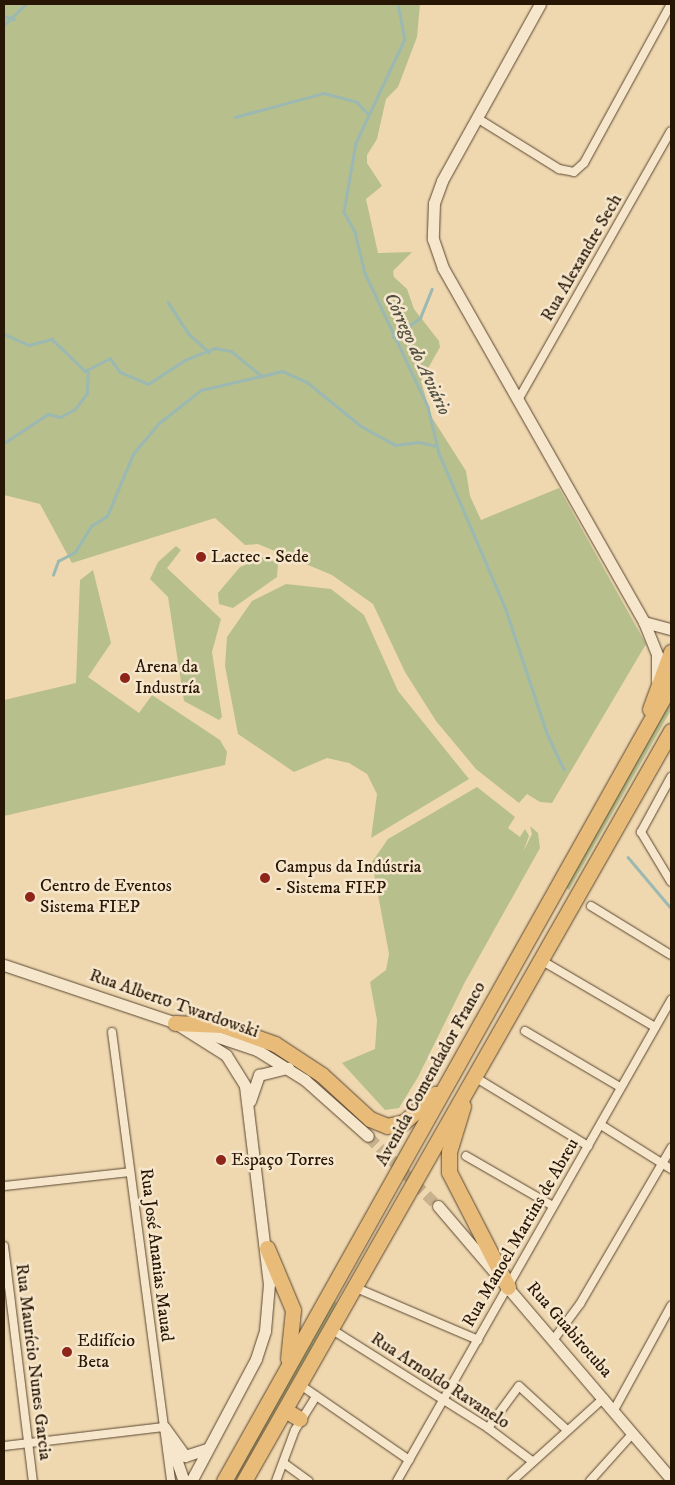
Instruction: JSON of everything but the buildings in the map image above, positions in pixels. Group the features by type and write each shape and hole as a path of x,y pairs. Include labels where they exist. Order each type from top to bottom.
{"highway":[{"path":"642,738 656,689 671,652"},
{"name":"Avenida Comendador Franco","path":"224,1481 671,684"},
{"name":"Avenida Comendador Franco","path":"244,1481 539,959 671,731"},
{"path":"175,1023 222,1024 275,1044 322,1075 366,1116 387,1126 414,1115 449,1080"},
{"path":"469,1082 449,1152 449,1172 508,1287"},
{"path":"268,1248 293,1310 287,1369"},
{"path":"285,1410 300,1419"}],"main road":[{"path":"540,4 438,192 433,239 443,268 644,622 657,655 656,689"},
{"path":"644,622 671,629"},
{"name":"Rua Alberto Twardowski","path":"4,965 175,1023 241,1043 290,1068 368,1136"},
{"path":"175,1023 226,1055 241,1075 249,1105 268,1248 268,1310 262,1344 191,1481"},
{"path":"249,1105 258,1074 290,1068"},
{"name":"Rua Guabirotuba","path":"438,1206 604,1398 667,1479"},
{"path":"164,1427 185,1456 207,1449"},
{"path":"164,1427 184,1481"}],"street":[{"path":"477,118 558,169 574,172 584,163 671,4"},
{"name":"Rua Alexandre Sech","path":"518,400 671,130"},
{"path":"671,777 641,832 671,882"},
{"path":"591,906 671,955"},
{"path":"539,959 655,1027"},
{"name":"Rua Manoel Martins de Abreu","path":"397,1481 671,1000"},
{"path":"525,1030 620,1087"},
{"name":"Rua José Ananias Mauad","path":"112,1032 171,1481"},
{"path":"469,1082 588,1146"},
{"path":"600,1125 671,1168"},
{"path":"554,1339 671,1148"},
{"path":"466,1156 553,1206"},
{"path":"4,1186 130,1172"},
{"name":"Rua Maurício Nunes Garcia","path":"4,1246 33,1481"},
{"path":"354,1287 478,1340"},
{"path":"614,1410 671,1306"},
{"name":"Rua Arnoldo Ravanelo","path":"330,1329 488,1428 532,1461"},
{"path":"299,1384 409,1460"},
{"path":"488,1428 519,1386 566,1429"},
{"path":"276,1481 285,1464 300,1419 316,1396"},
{"path":"512,1481 566,1429 604,1398"},
{"path":"4,1446 164,1427"},
{"path":"590,1481 633,1433"},
{"path":"285,1464 308,1481"}],"green space":[{"path":"4,4 420,4 417,37 398,87 386,99 377,139 367,155 367,163 382,186 366,199 378,253 412,252 393,271 394,277 407,289 414,309 439,341 440,347 421,381 431,416 466,471 470,496 481,520 559,488 646,644 552,803 540,802 527,794 519,803 476,769 436,721 405,672 373,604 332,575 258,544 245,545 215,518 72,563 40,504 4,495"},
{"path":"176,546 181,550 167,568 221,619 212,652 222,717 219,720 184,701 168,597 150,579 158,562"},
{"path":"264,557 278,563 277,577 233,608 219,604 218,593 240,567"},
{"path":"93,570 111,643 88,677 139,713 152,695 220,740 227,752 225,765 4,816 4,700 76,683 80,580"},
{"path":"286,584 331,589 364,615 398,691 469,779 371,838 377,794 367,774 349,763 327,758 294,772 238,734 225,666 227,637 252,601"},
{"path":"671,694 671,710 569,890 565,887"},
{"path":"477,787 515,817 508,828 520,837 525,829 529,836 523,852 532,834 530,826 538,833 540,848 465,982 418,1077 399,1108 385,1110 342,1063 375,1049 377,1020 370,982 386,970 389,954 372,862 388,839"},
{"path":"329,1299 337,1303 235,1481 226,1481"}],"waterway":[{"path":"4,25 26,4"},
{"name":"Córrego do Aviário","path":"398,4 405,39 356,143 344,212 355,232 365,273 428,407 439,453 505,607 547,733 564,769"},
{"path":"4,16 14,19"},
{"path":"235,117 324,93 357,102 368,114"},
{"path":"393,337 420,318 432,289"},
{"path":"168,302 189,334 209,352"},
{"path":"4,334 29,345 52,339 85,371 110,358 120,372 148,384 185,360 215,348 231,351 262,376 282,371 307,382 361,426 395,445 419,442 437,446"},
{"path":"4,443 48,414 60,417 75,409 87,393 88,370"},
{"path":"53,575 58,561 75,552 91,526 107,516 133,454 159,423 201,390 261,376"},
{"name":"Córrego do Aviário","path":"628,857 671,908"}],"tunnel":[{"path":"368,1136 438,1206"}],"place":[{"name":"Lactec - Sede","path":"201,557"},
{"name":"Arena da Industría","path":"125,678"},
{"name":"Campus da Indústria - Sistema FIEP","path":"265,878"},
{"name":"Centro de Eventos Sistema FIEP","path":"30,897"},
{"name":"Espaço Torres","path":"221,1160"},
{"name":"Edifício Beta","path":"67,1352"}]}
